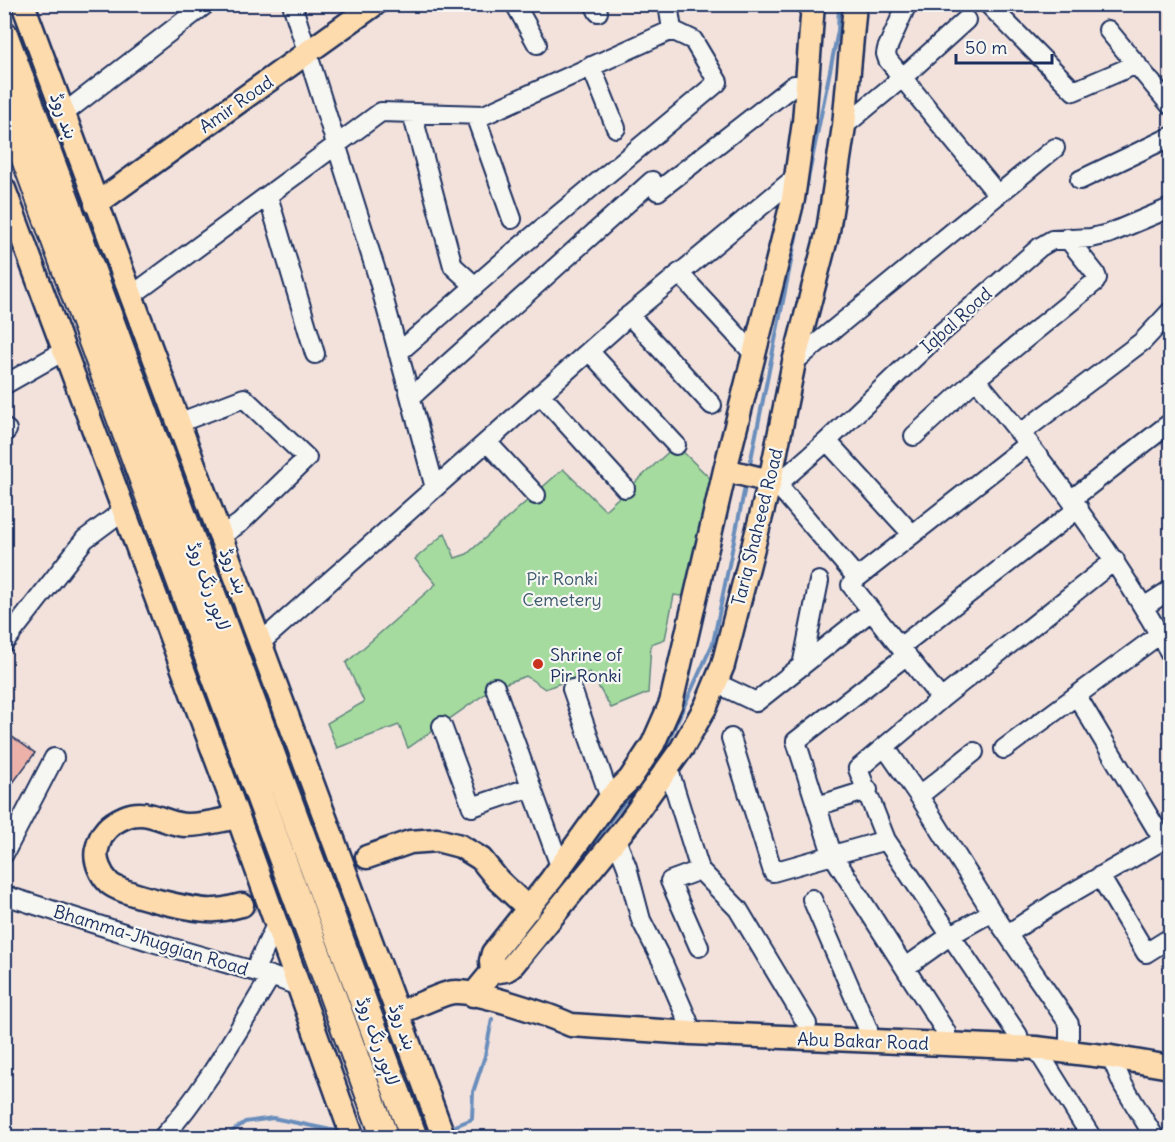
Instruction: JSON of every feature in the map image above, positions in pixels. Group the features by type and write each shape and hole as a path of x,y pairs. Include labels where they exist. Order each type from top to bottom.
{"highway":[{"name":"لاہور رنگ روڈ","path":"4,34 414,1137"},
{"name":"لاہور رنگ روڈ","path":"4,102 385,1137"}],"main road":[{"name":"بند روڈ","path":"23,4 444,1137"},
{"name":"Amir Road","path":"96,204 375,4"},
{"name":"Tariq Shaheed Road","path":"492,972 493,953 529,909 610,798 630,779 653,744 671,703 793,199 813,4"},
{"name":"Tariq Shaheed Road","path":"473,995 492,972 511,967 616,839 669,767 706,706 723,665 770,481 794,362 828,231 844,126 855,4"},
{"path":"4,189 238,817 354,1137"},
{"path":"727,471 770,481"},
{"path":"238,817 185,825 149,813 128,815 112,823 101,835 96,854 101,872 110,885 182,908 214,910 242,905"},
{"path":"367,857 410,842 437,840 460,846 481,859 498,880 529,909"},
{"name":"Abu Bakar Road","path":"398,1013 454,992 473,995 555,1018 571,1025 647,1030 1027,1041"},
{"name":"Abu Bakar Road","path":"555,1018 573,1014 946,1032 1170,1055"},
{"name":"Abu Bakar Road","path":"1069,1046 1111,1057 1170,1067"}],"street":[{"path":"63,114 206,4"},
{"path":"292,4 377,274 435,488"},
{"path":"514,4 537,44"},
{"path":"668,4 672,30"},
{"path":"907,4 886,54 902,78 998,195"},
{"path":"988,4 1074,91 1137,64"},
{"path":"844,126 902,78 966,20"},
{"path":"131,296 381,112 484,115 672,30 693,40 718,82 398,353"},
{"path":"1108,30 1170,105"},
{"path":"591,66 616,128"},
{"path":"411,397 652,181 658,191 794,85 806,87"},
{"path":"412,113 453,266 475,286"},
{"path":"474,115 512,219"},
{"path":"1080,180 1170,137"},
{"path":"794,362 1055,148"},
{"path":"260,643 629,315 796,177"},
{"path":"268,196 315,354"},
{"name":"Iqbal Road","path":"770,481 780,482 827,441 931,342 1014,268 1046,243 1052,240 1091,238 1108,234 1170,208"},
{"path":"914,436 975,379 1095,282 1097,278 1095,273 1067,238"},
{"path":"679,273 754,354"},
{"path":"941,699 851,585 1143,341 1170,312"},
{"path":"629,315 712,405"},
{"path":"4,385 64,351"},
{"path":"589,351 676,445"},
{"path":"975,379 1025,438 1075,503 1145,606 1170,653"},
{"path":"540,394 625,488"},
{"path":"178,423 244,398 307,458 240,523 221,536"},
{"path":"946,1032 832,854 796,741 1170,423"},
{"path":"4,428 7,430 4,433"},
{"path":"827,441 912,534"},
{"path":"487,442 536,495"},
{"path":"770,481 857,578"},
{"path":"4,643 85,539 124,510"},
{"path":"1092,1137 886,840 858,769 941,699 1115,560"},
{"path":"802,666 819,581"},
{"path":"1145,606 1170,590"},
{"path":"716,682 756,702 871,611"},
{"path":"1004,749 1160,634"},
{"path":"495,687 560,866"},
{"path":"572,689 610,798"},
{"path":"1008,934 1100,876 1167,838 1077,696"},
{"path":"442,726 472,807 531,787"},
{"path":"731,738 773,872 886,840"},
{"path":"885,747 992,912 1069,1024 1069,1046"},
{"path":"918,796 974,752"},
{"path":"4,854 54,758"},
{"path":"669,767 700,870 738,909 807,1024"},
{"path":"817,806 867,790"},
{"path":"616,839 627,867 641,920 663,963 688,1021"},
{"path":"699,947 670,881 700,870"},
{"path":"1100,876 1146,953 1170,938"},
{"name":"Bhamma-Jhuggian Road","path":"4,895 152,942 263,973 298,986"},
{"path":"812,899 868,1029"},
{"path":"906,967 951,935 992,912"},
{"path":"162,1137 177,1122 229,1046 263,973 276,925"},
{"path":"1111,1057 1123,1086 1155,1137"}],"green space":[{"name":"Pir Ronki Cemetery","path":"676,445 721,489 696,598 674,595 665,639 651,644 648,693 611,708 590,672 545,689 526,676 495,687 408,748 399,725 337,748 327,723 364,702 346,663 436,584 415,559 445,533 455,558 467,554 563,469 605,510"}],"building":[{"path":"4,731 35,753 4,795"}],"waterway":[{"path":"806,189 838,31 839,4"},
{"path":"749,469 800,217"},
{"path":"647,773 663,752 713,643 746,482"},
{"path":"517,942 635,788"},
{"path":"448,1129 472,1119 473,1092 485,1056 492,1019"},
{"path":"223,1138 245,1122 273,1118 336,1131"}],"tunnel":[{"path":"242,905 367,857"}],"place":[{"name":"Shrine of Pir Ronki","path":"538,664"}]}
